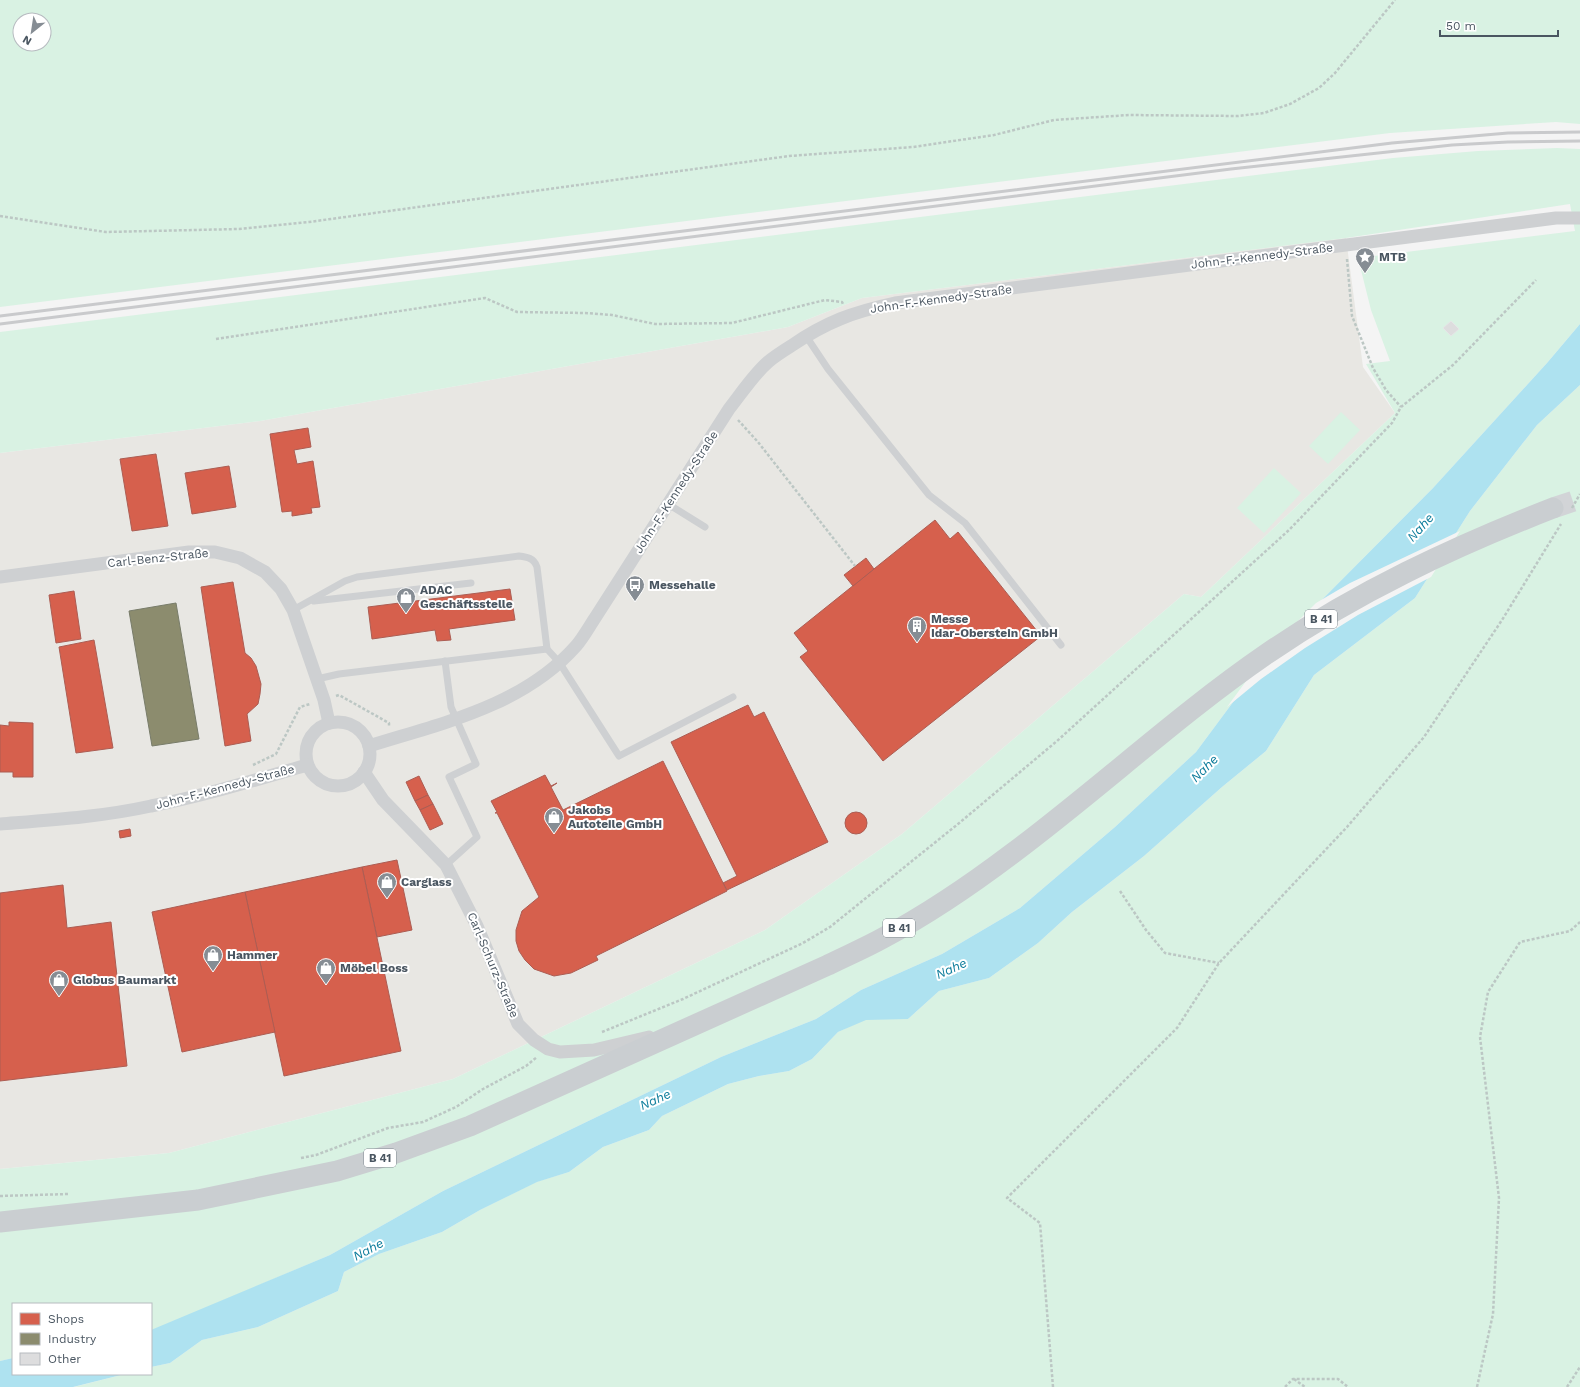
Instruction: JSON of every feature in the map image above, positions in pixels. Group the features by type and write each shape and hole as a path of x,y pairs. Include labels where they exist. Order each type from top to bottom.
{"main road":[{"name":"B 41","path":"0,1222 198,1200 337,1171 396,1153 470,1126 700,1023 883,938 951,897 1014,853 1230,680 1309,626 1408,570 1488,533 1561,514"}],"street":[{"name":"John-F.-Kennedy-Straße","path":"369,746 473,713 516,693 559,662 576,646 596,618 729,409 768,362 806,336 832,321 850,314 895,303 1556,218 1580,218"},
{"name":"Carl-Benz-Straße","path":"0,577 188,552 215,552 240,558 264,572 282,589 293,610 324,700 329,723"},
{"path":"342,722 354,726 363,735 369,746 369,764 364,772 354,782 341,787 327,785 315,777 307,765 305,752 309,739 317,729 329,723 342,722"},
{"name":"John-F.-Kennedy-Straße","path":"0,824 92,816 150,807 220,791 307,765"},
{"name":"Carl-Schurz-Straße","path":"364,772 372,787 383,800 446,865 477,926 518,1024 534,1040 548,1048 560,1052 594,1050 625,1044 700,1023"}],"lane":[{"path":"806,336 828,369 929,495 965,522 1061,645"},
{"path":"668,504 705,528"},
{"path":"293,610 345,581 357,577 519,556 528,557 535,562 537,567 547,649 559,662 619,756 733,697"},
{"path":"309,601 471,583"},
{"path":"316,679 340,674 547,649"},
{"path":"445,661 449,697 455,719 476,764 449,777 477,837 446,865"}],"path":[{"path":"0,216 106,232 239,229 325,220 789,156 913,147 994,135 1054,120 1129,115 1238,116 1264,113 1290,104 1319,88 1335,72 1395,0"},
{"path":"1345,246 1352,316 1373,368 1386,390 1401,407"},
{"path":"598,1034 683,998 803,943 830,927 958,824 1057,741 1278,541 1392,423 1401,407 1453,365 1536,280"},
{"path":"216,339 485,298 517,312 612,315 655,324 732,324 825,300 842,302 850,314"},
{"path":"729,409 758,442 855,566"},
{"path":"1053,1387 1040,1222 1006,1198 1177,1028 1219,963 1347,827 1424,737 1502,620 1561,514 1580,494"},
{"path":"251,766 276,754 300,707 339,695 388,723 393,738"},
{"path":"1120,891 1146,930 1165,954 1219,963"},
{"path":"1477,1387 1493,1314 1499,1198 1480,1037 1488,992 1520,942 1570,931 1580,922"},
{"path":"300,1158 316,1155 388,1128 423,1122 456,1107 483,1089 526,1066 548,1048"},
{"path":"0,1196 70,1194"},
{"path":"1567,1387 1580,1367"},
{"path":"1293,1379 1305,1387"},
{"path":"1285,1387 1293,1379 1338,1379 1348,1387"}],"shaded area":[{"path":"1346,238 1363,367 1395,413 1201,597 1184,594 902,834 765,930 453,1079 169,1153 0,1169 0,453 260,421 788,327 862,298"}],"green space":[{"path":"0,0 1580,0 1580,124 1556,122 1390,133 0,307"},
{"path":"1557,148 1580,149 1580,324 1547,363 1433,488 1271,651 1196,752 1115,827 1020,908 942,954 861,990 816,1019 721,1057 443,1191 330,1255 158,1328 152,1330 152,1303 12,1303 12,1358 0,1361 0,1169 169,1153 453,1079 765,930 902,834 1184,594 1201,597 1395,413 1366,364 1390,361 1371,310 1358,258 1575,231 1570,204 1346,238 862,298 788,327 260,421 0,453 0,332 1393,158 1478,151"},
{"path":"1580,385 1580,1387 74,1387 121,1375 152,1375 152,1367 170,1363 202,1340 258,1327 338,1291 344,1272 379,1254 442,1232 480,1210 536,1182 569,1172 603,1147 649,1130 662,1116 728,1084 759,1076 789,1071 812,1059 838,1032 866,1019 908,1019 939,991 989,978 1038,943 1072,912 1144,856 1222,787 1266,751 1314,675 1415,598 1470,511 1537,425"},
{"path":"1341,412 1360,430 1328,464 1309,446"},
{"path":"1274,468 1301,493 1264,533 1237,508"}],"water":[{"name":"Nahe","path":"1580,324 1580,385 1537,425 1470,511 1415,598 1314,675 1266,751 1222,787 1144,856 1072,912 1038,943 989,978 939,991 908,1019 866,1020 838,1032 812,1059 789,1071 759,1076 728,1084 662,1116 649,1130 603,1147 569,1172 537,1182 480,1210 442,1232 379,1254 344,1272 338,1291 258,1327 202,1340 170,1363 152,1367 152,1330 330,1255 443,1191 721,1057 816,1019 861,990 942,954 1020,908 1115,827 1196,752 1271,651 1433,488 1547,363"},
{"path":"12,1358 12,1375 121,1375 73,1387 0,1387 0,1361"}],"pier":[{"path":"1460,531 1431,577 1358,615 1305,648 1261,679 1227,707 1269,650 1316,603 1350,583"}],"building: Shops":[{"path":"308,428 311,447 294,450 297,464 313,461 320,507 311,508 312,513 292,516 292,511 282,512 270,434"},
{"path":"156,454 168,526 132,531 120,459"},
{"path":"229,466 236,507 192,514 185,473"},
{"name":"Messe Idar-Oberstein GmbH","path":"935,520 950,539 958,532 1041,636 883,761 800,657 808,651 794,633"},
{"path":"866,558 874,569 853,586 844,575"},
{"path":"233,582 245,653 251,658 256,666 261,684 258,704 247,714 251,741 225,746 201,587"},
{"path":"510,589 515,620 449,629 451,640 437,641 435,630 372,639 368,607"},
{"path":"74,591 81,639 56,643 49,595"},
{"path":"94,640 113,748 76,753 59,647"},
{"path":"748,705 754,717 764,712 828,842 727,890 723,883 737,876 671,742"},
{"path":"9,722 33,723 33,777 13,777 13,772 0,772 0,725 9,726"},
{"path":"663,761 727,891 596,956 598,960 571,973 554,976 534,969 519,951 516,941 516,930 522,911 539,897 497,813 495,813 497,812 491,801 545,775 551,786 557,783 551,787 563,810"},
{"path":"419,776 428,795 415,801 406,782"},
{"path":"428,795 433,804 420,810 415,801"},
{"path":"433,804 443,824 430,830 420,810"},
{"path":"852,812 860,812 867,819 867,827 860,834 852,834 845,827 845,819"},
{"path":"130,829 131,836 120,838 119,831"},
{"name":"Carglass","path":"397,860 412,930 377,937 362,867"},
{"name":"Möbel Boss","path":"362,867 401,1051 284,1076 245,892"},
{"name":"Globus Baumarkt","path":"63,885 67,928 111,922 127,1066 0,1081 0,893"},
{"name":"Hammer","path":"245,892 275,1032 182,1052 152,912"}],"building: Industry":[{"path":"176,603 199,739 152,746 129,611"}],"building: Other":[{"path":"1451,321 1459,329 1451,336 1443,328"}],"tunnel":[{"path":"1553,508 1580,499"}],"railway":[{"path":"0,316 1392,143 1508,133 1580,132"},
{"path":"0,324 1231,169 1452,145 1508,142 1580,141"}],"place":[{"name":"MTB","path":"1365,274"},
{"name":"Messehalle","path":"635,602"},
{"name":"ADAC Geschäftsstelle","path":"406,614"},
{"name":"Messe Idar-Oberstein GmbH","path":"917,643"},
{"name":"Jakobs Autoteile GmbH","path":"554,834"},
{"name":"Carglass","path":"387,899"},
{"name":"Hammer","path":"213,972"},
{"name":"Möbel Boss","path":"326,985"},
{"name":"Globus Baumarkt","path":"59,997"}]}
